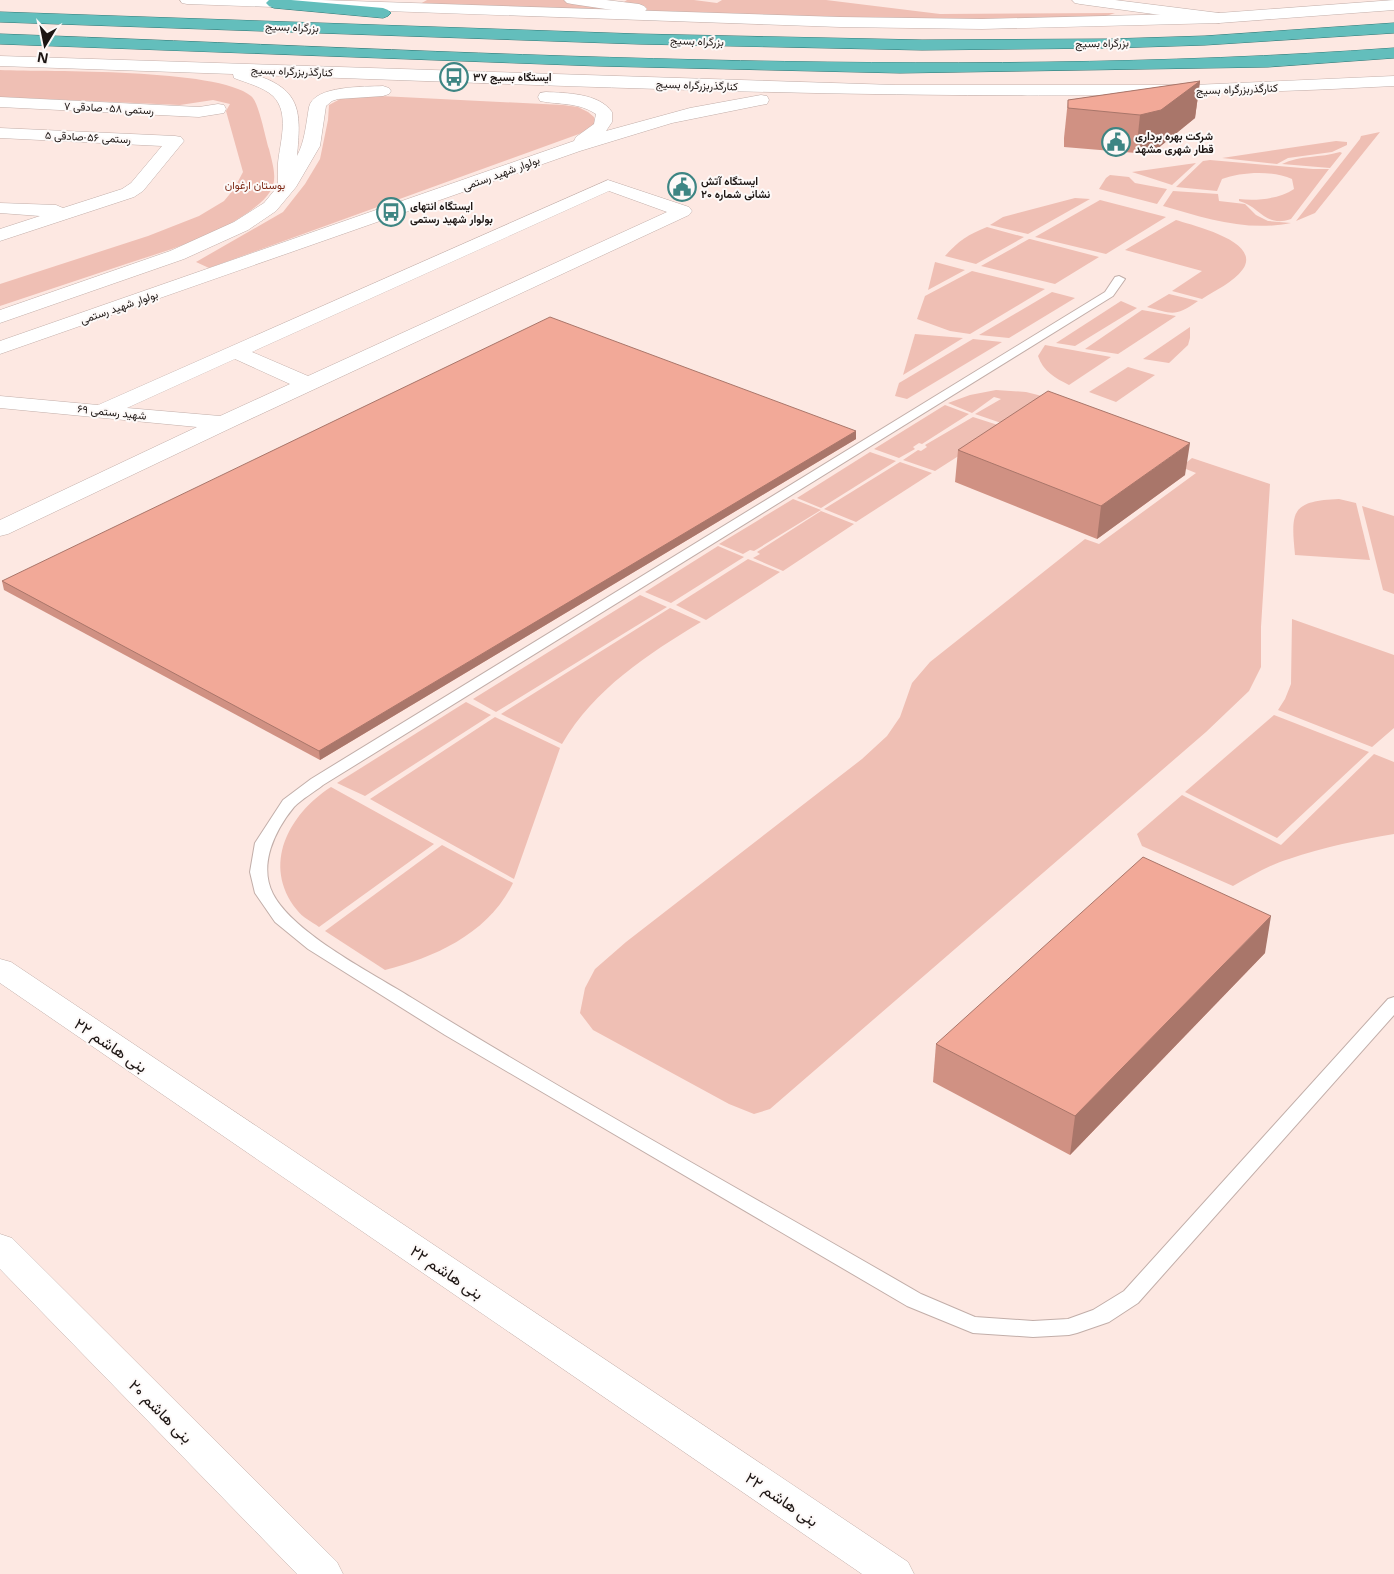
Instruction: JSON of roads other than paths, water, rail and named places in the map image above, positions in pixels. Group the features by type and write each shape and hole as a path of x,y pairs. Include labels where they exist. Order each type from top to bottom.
{"highway":[{"path":"274,3 706,41"},
{"name":"بزرگراه بسیج","path":"0,17 706,41 897,45 1115,43 1246,39 1394,28"},
{"name":"بزرگراه بسیج","path":"0,39 617,61 900,68 1159,66 1268,62 1394,52"}],"main road":[{"path":"187,0 840,22 982,24 1219,18 1394,5"},
{"path":"572,0 639,9"},
{"path":"1080,0 1219,18"},
{"name":"کنارگذربزرگراه بسیج","path":"0,62 841,90 1036,93 1308,87 1394,81"},
{"path":"186,68 238,74 261,82 278,92 289,106 291,129 287,163 287,187"},
{"name":"بولوار شهید رستمی","path":"0,348 574,146 669,118 715,107 841,90"},
{"path":"0,317 177,255 242,226 270,207 287,187 311,146 318,104 326,97 353,91 400,92"},
{"path":"530,97 589,102 604,112 605,118 602,128 574,146"},
{"name":"رستمی ۵۸- صادقی ۷","path":"0,102 199,112 218,109"},
{"name":"رستمی ۵۶-صادقی ۵","path":"0,133 175,141 138,188 72,212"},
{"path":"4,524 683,212 608,185 102,411"},
{"path":"0,208 72,212"},
{"path":"0,235 72,212"},
{"path":"235,352 308,384"},
{"name":"شهید رستمی ۶۹","path":"0,402 223,424"},
{"name":"بنی هاشم ۲۲","path":"0,969 894,1574"},
{"name":"بنی هاشم ۲۰","path":"0,1247 323,1574"}],"lane":[{"path":"1119,279 1109,294 317,782 289,803 263,844 259,872 264,893 281,918 314,945 368,980 452,1031 914,1300 972,1325 1033,1330 1069,1327 1100,1316 1131,1296 1394,1003"}],"place":[{"name":"ایستگاه بسیج ۳۷","path":"454,77"},
{"name":"شرکت بهره برداری قطار شهری مشهد","path":"1116,142"},
{"name":"ایستگاه آتش نشانی شماره ۲۰","path":"682,187"},
{"name":"ایستگاه انتهای بولوار شهید رستمی","path":"391,212"}],"park label":[{"name":"بوستان ارغوان","path":"255,185"}]}
